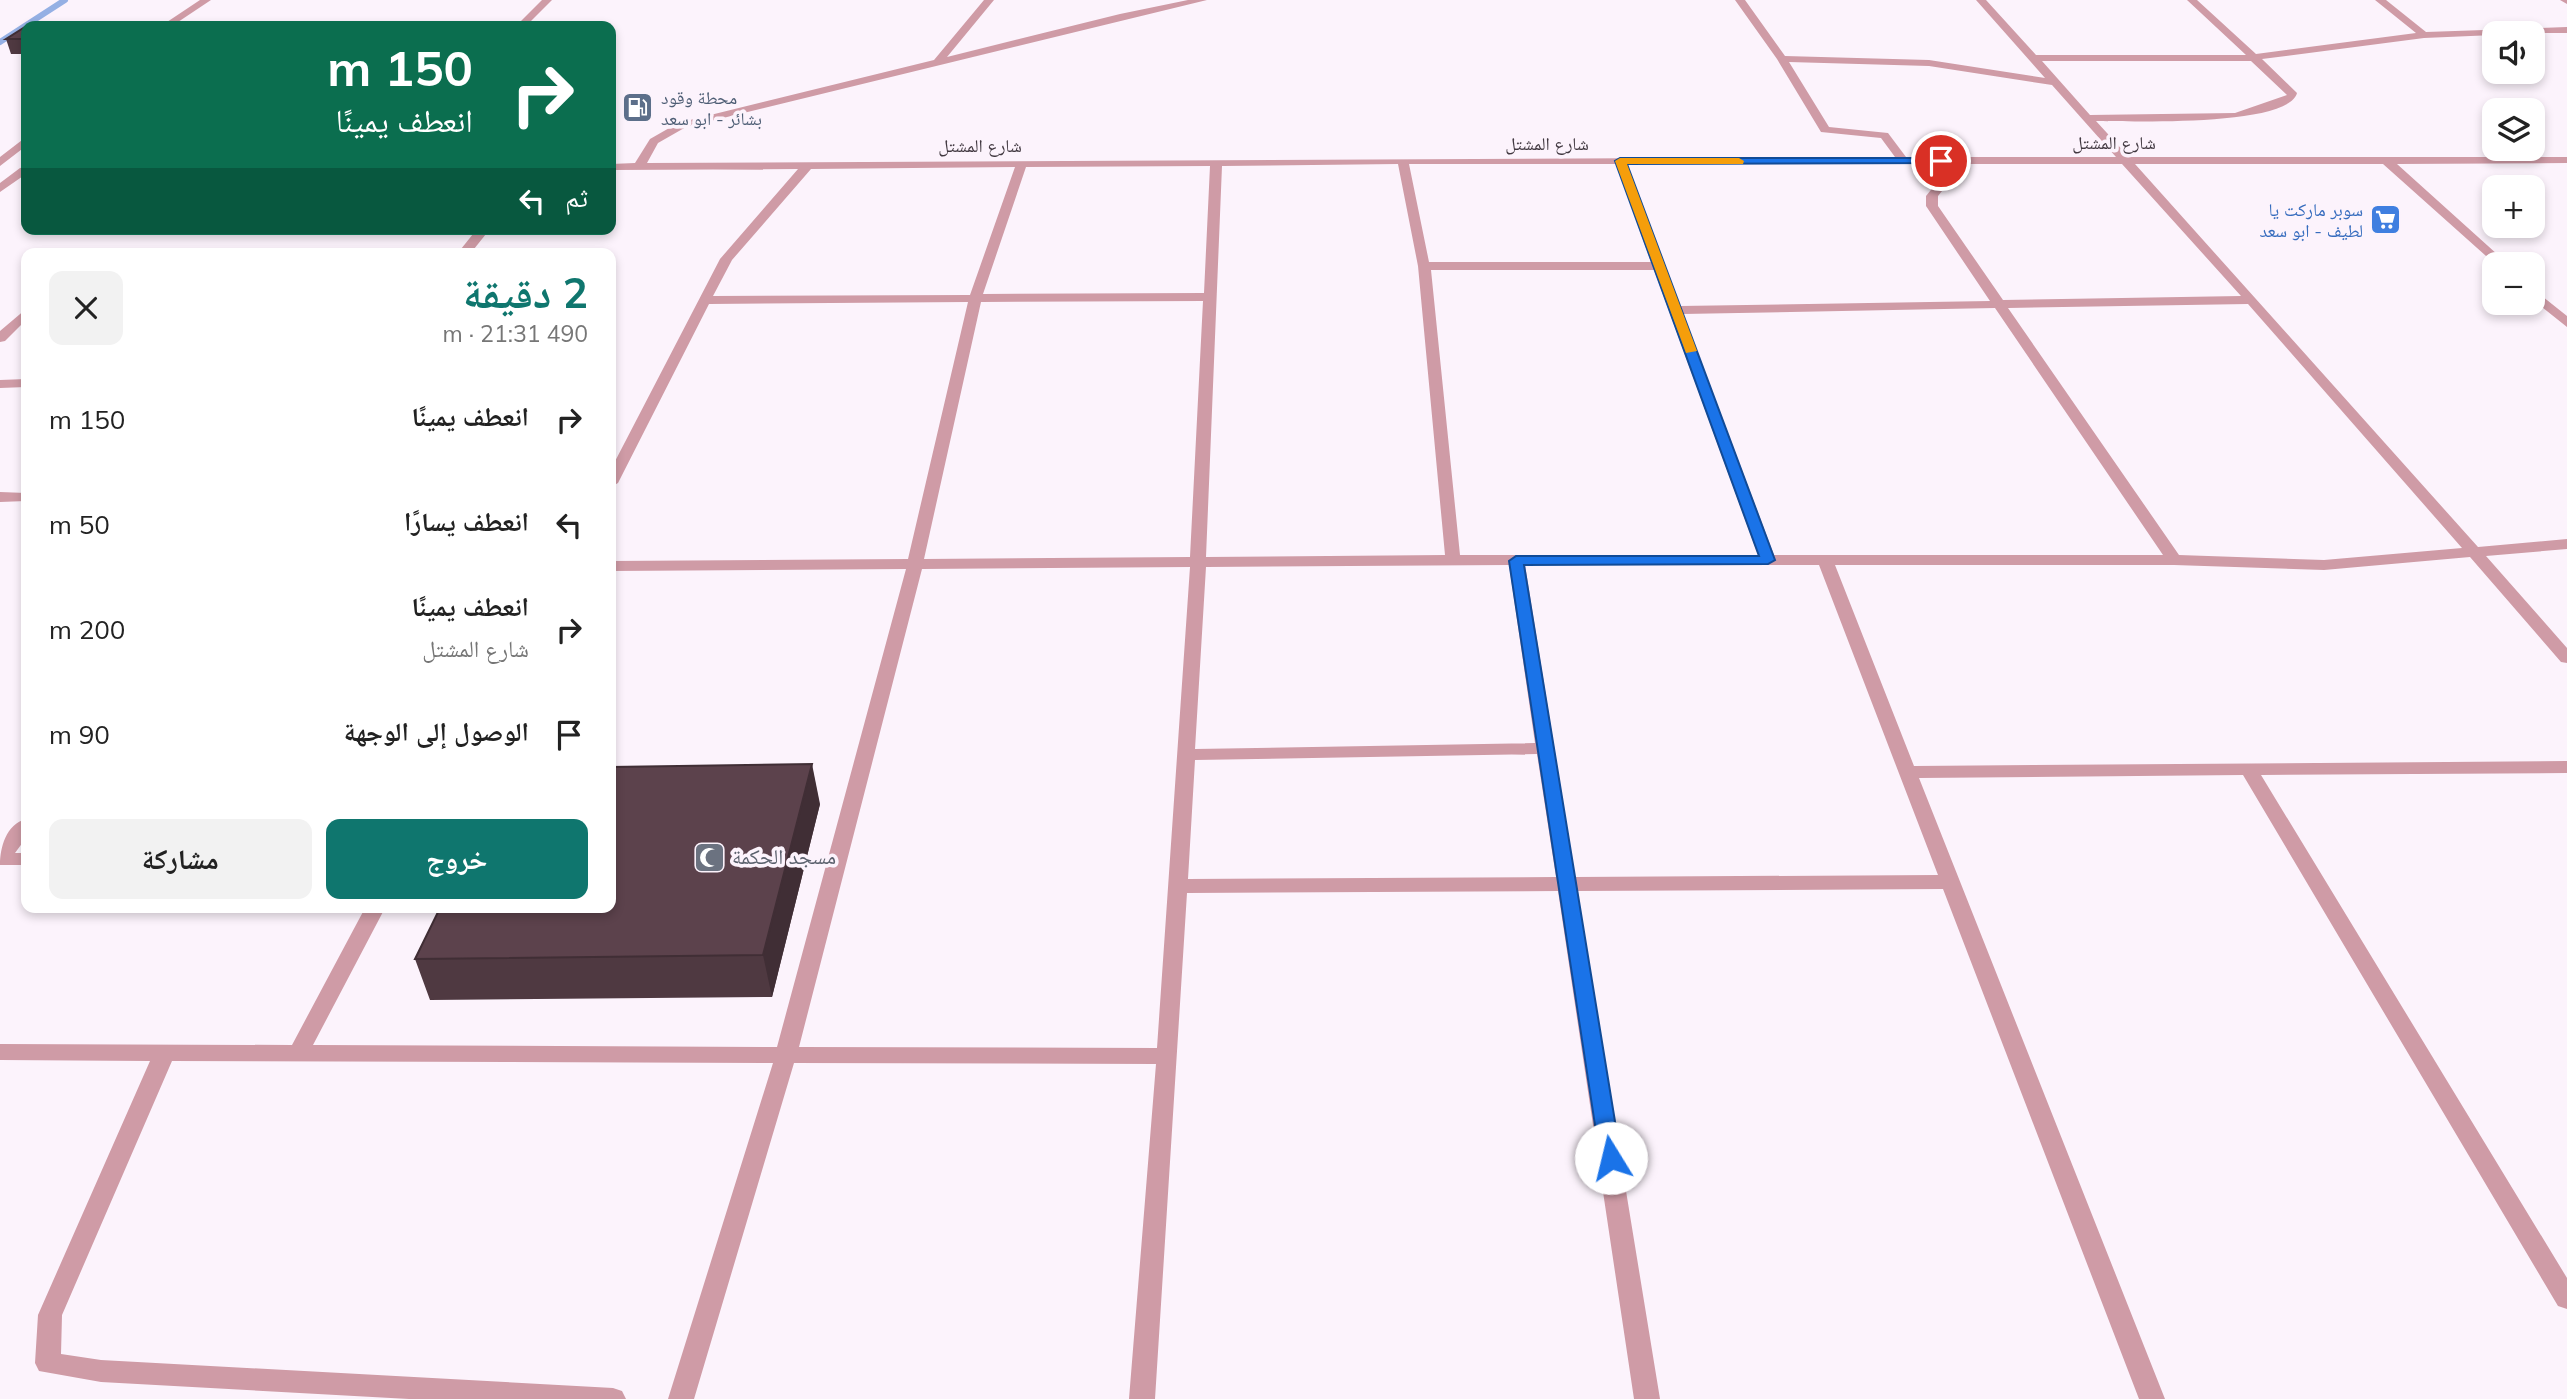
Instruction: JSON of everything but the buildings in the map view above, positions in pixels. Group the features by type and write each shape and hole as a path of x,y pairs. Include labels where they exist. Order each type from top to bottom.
{"street":[{"path":"174,21 206,0"},
{"path":"526,21 547,0"},
{"path":"938,61 989,0"},
{"path":"639,167 654,141 682,125 938,61 1202,0"},
{"path":"1740,0 1782,59 1825,130 1884,135 1903,161"},
{"path":"1981,0 2327,384 2567,658"},
{"path":"2086,118 2236,116 2286,101 2292,96 2257,58 2192,0"},
{"path":"2380,0 2424,35"},
{"path":"2032,58 2257,58 2424,35 2567,30"},
{"path":"1782,59 1929,62 2053,82"},
{"path":"0,163 21,144"},
{"path":"2386,160 2489,252"},
{"name":"شارع المشتل","path":"616,167 1403,161 2567,160"},
{"path":"1403,161 1424,266 1453,560"},
{"path":"1620,161 1768,560"},
{"path":"1960,161 1932,196 1932,206 2174,560"},
{"path":"681,1399 786,1055 915,565 975,299 1022,163"},
{"path":"1142,1399 1198,561 1212,298 1216,163"},
{"path":"616,473 726,259 808,165"},
{"path":"0,170 21,170"},
{"path":"0,189 21,173"},
{"path":"1424,266 1659,266"},
{"path":"704,300 1212,298"},
{"path":"1675,310 2249,300"},
{"path":"2545,304 2567,323"},
{"path":"0,338 21,318"},
{"path":"0,384 21,383"},
{"path":"0,497 21,497"},
{"path":"616,566 1453,560 2174,560 2324,565 2567,544"},
{"path":"1825,560 2152,1399"},
{"path":"1516,561 1647,1399"},
{"path":"1185,755 1546,748"},
{"path":"1906,772 2567,767"},
{"path":"2248,769 2567,1299"},
{"path":"0,859 21,832"},
{"path":"0,859 21,859"},
{"path":"1178,886 1950,882"},
{"path":"298,1054 372,913"},
{"path":"0,1052 1167,1056"},
{"path":"164,1053 50,1315 48,1363 101,1371 613,1399"}],"waterway":[{"path":"32,21 65,0"},
{"path":"0,42 21,28"}],"slow traffic":[{"path":"1691,351 1620,161 1739,161"}],"place":[{"name":"محطة وقود بشائر - ابو سعد","path":"638,108"},
{"name":"سوبر ماركت يا لطيف - ابو سعد","path":"2386,220"},
{"name":"مسجد الحكمة","path":"709,857"}],"route":[{"path":"1611,1158 1516,561 1768,560 1620,161 1941,161"}]}
